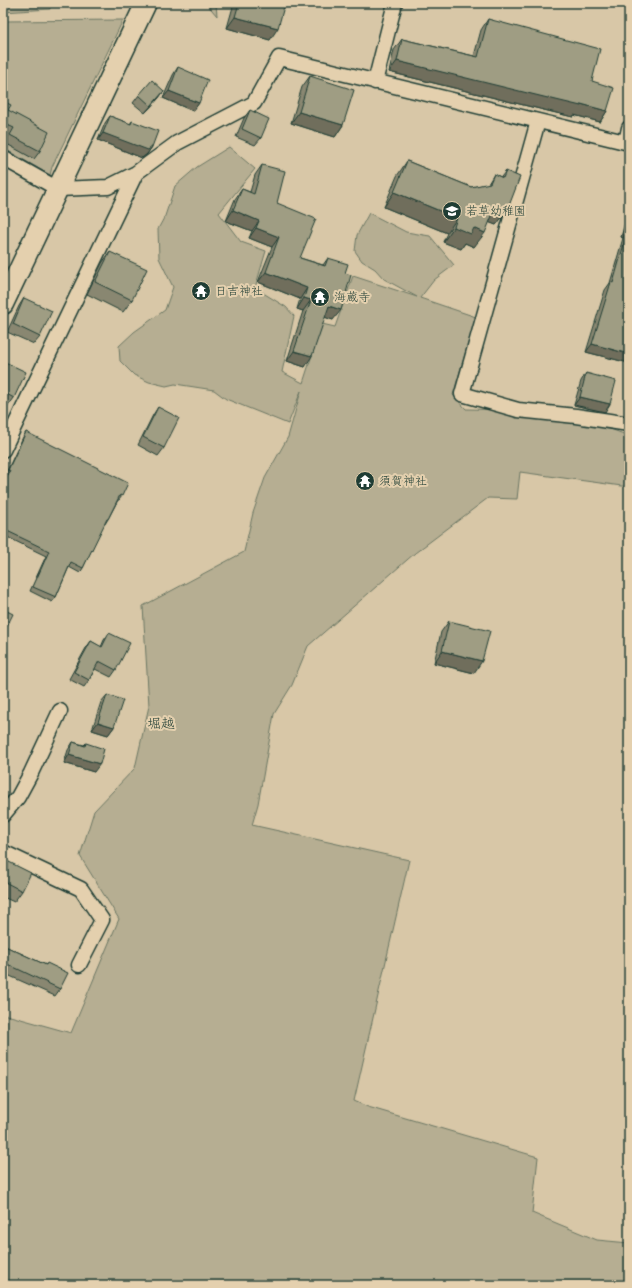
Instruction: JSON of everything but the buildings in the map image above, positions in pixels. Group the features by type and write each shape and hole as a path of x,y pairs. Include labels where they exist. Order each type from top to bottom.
{"street":[{"path":"3,304 146,3"},
{"path":"375,82 395,3"},
{"path":"3,158 58,189 108,186 136,173 177,143 254,103 279,58 627,142 629,128"},
{"path":"538,121 462,394 518,410 576,416 629,424"},
{"path":"3,450 136,173"},
{"path":"3,815 18,797 28,779 60,711"},
{"path":"3,852 81,889 102,920 79,965"}],"shaded area":[{"path":"3,3 50,3 50,9 3,12"},
{"path":"56,3 119,3 114,6"},
{"path":"206,3 216,3 217,16"},
{"path":"123,20 52,167 50,175 3,148 3,21"},
{"path":"229,147 255,169 219,213 241,242 266,251 255,288 286,307 294,316 282,372 303,383 322,324 335,327 353,276 417,297 384,279 375,269 362,261 355,251 357,235 369,213 406,232 430,236 454,265 434,280 420,298 476,317 453,395 466,409 518,410 576,416 629,436 629,487 520,472 517,499 488,498 415,553 308,646 292,685 274,714 258,804 252,825 409,860 354,1101 368,1107 538,1157 532,1213 597,1240 629,1243 629,1285 3,1285 3,1014 71,1033 119,919 80,856 94,811 135,768 149,706 143,606 244,552 253,513 265,478 288,437 301,391 288,424 226,399 214,390 175,384 166,386 149,382 134,375 120,361 119,346 134,332 165,310 173,287 159,258 158,229 165,216 175,186 197,167"}],"place":[{"name":"若草幼稚園","path":"452,211"},
{"name":"日吉神社","path":"201,291"},
{"name":"海蔵寺","path":"320,297"},
{"name":"須賀神社","path":"365,481"}],"district":[{"name":"堀越","path":"161,723"}]}
